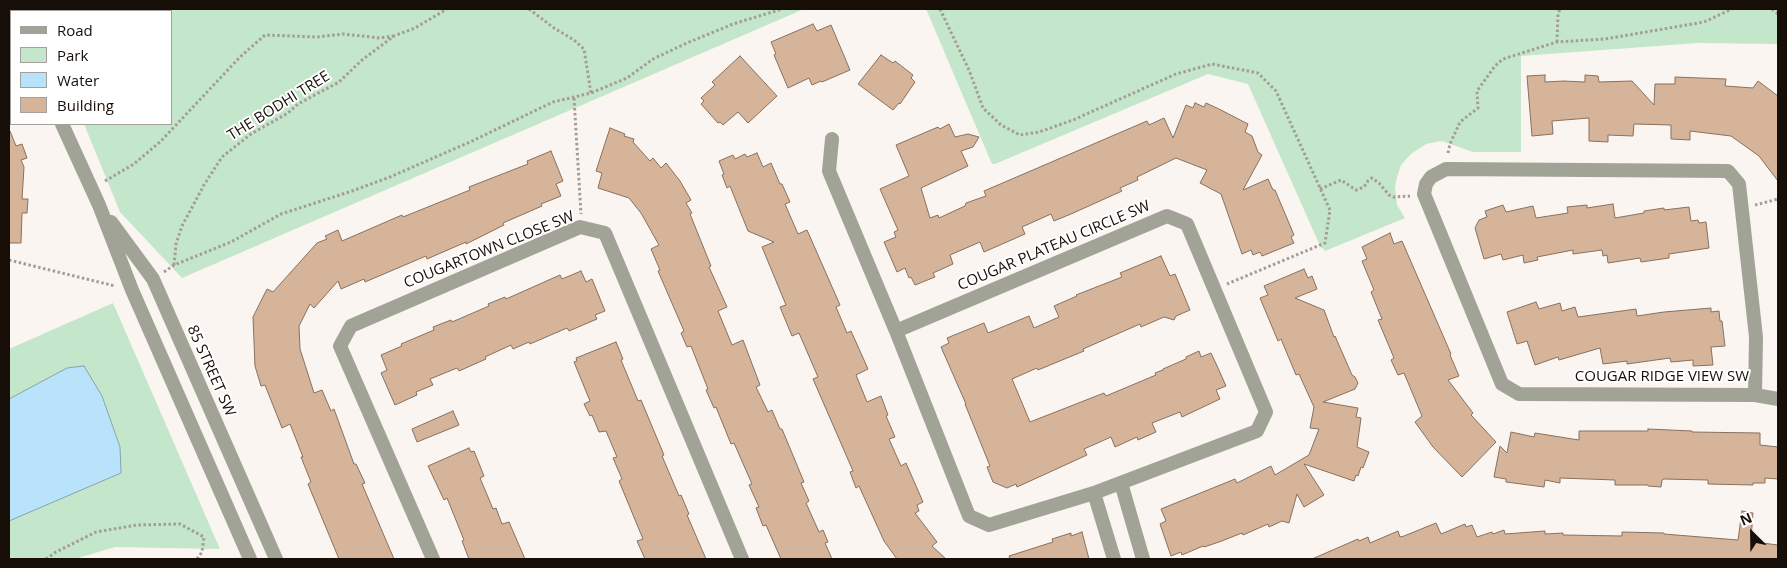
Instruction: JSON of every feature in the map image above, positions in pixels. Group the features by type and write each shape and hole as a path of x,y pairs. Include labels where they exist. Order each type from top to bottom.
{"street":[{"name":"85 STREET SW","path":"62,125 99,205 132,290 250,559"},
{"path":"832,139 829,171 896,331"},
{"name":"COUGAR RIDGE VIEW SW","path":"1446,169 1728,171 1739,184 1756,337 1756,395 1519,394 1502,384 1424,194 1426,184 1431,177 1446,169"},
{"name":"85 STREET SW","path":"99,205 154,279 276,559"},
{"name":"COUGAR PLATEAU CIRCLE SW","path":"1167,216 1186,224 1215,290 1266,412 1257,431 1094,494 989,525 969,516 896,331 1167,216"},
{"name":"COUGARTOWN CLOSE SW","path":"434,559 340,346 351,326 580,227 605,233 742,559"},
{"path":"1756,395 1778,399"},
{"path":"1121,483 1143,559"},
{"path":"1094,494 1114,559"}],"path":[{"name":"THE BODHI TREE","path":"174,265 176,244 182,226 199,193 222,156 252,134 288,113 298,104 339,82 362,60 394,36 415,28 447,9"},
{"path":"529,9 574,40 584,50 591,93"},
{"path":"154,279 174,265 231,242 281,214 390,177 470,142 553,102 591,93 627,78 653,59 733,24 782,9"},
{"path":"940,9 969,70 983,108 1001,125 1020,135 1039,132 1074,120 1176,74 1212,64 1258,72 1276,91 1330,210 1325,243 1215,290"},
{"path":"1557,42 1558,14 1560,9"},
{"path":"1450,144 1460,122 1478,108 1477,90 1494,66 1503,59 1557,42 1605,38 1704,22 1732,9"},
{"path":"1772,9 1778,14"},
{"path":"91,187 134,164 148,153 240,57 265,35 318,37 343,34 380,38 394,36"},
{"path":"574,98 581,204 580,227"},
{"path":"1320,189 1341,180 1356,190 1364,186 1372,178 1380,183 1389,195 1394,197 1424,194"},
{"path":"1740,202 1755,205 1778,199"},
{"path":"9,260 132,290"},
{"path":"46,559 96,532 137,525 180,524 204,537 202,552 197,559"}],"green space":[{"path":"804,9 182,278 120,212 84,125 172,125 172,10 38,10"},
{"path":"926,9 1778,9 1778,44 1698,43 1521,56 1521,152 1473,152 1442,141 1426,144 1411,154 1401,165 1397,177 1395,187 1397,205 1405,218 1325,251 1321,248 1248,84 1208,74 992,164"},
{"path":"113,303 220,549 115,547 75,559 9,559 9,349"}],"water":[{"path":"84,366 102,396 120,447 121,473 9,521 9,399 67,368"}],"building":[{"path":"813,24 817,31 831,25 850,70 812,85 809,78 788,88 774,55 776,54 771,42"},
{"path":"881,55 893,63 895,61 913,75 911,78 915,82 900,104 893,110 858,84"},
{"path":"740,56 777,96 748,123 738,112 723,125 720,122 718,123 701,104 704,101 701,98 715,85 712,82"},
{"path":"1545,75 1545,82 1585,82 1585,75 1598,76 1599,82 1632,81 1654,105 1655,84 1675,84 1675,77 1726,79 1725,86 1753,88 1758,81 1778,96 1778,181 1759,156 1731,136 1690,131 1690,140 1671,139 1671,125 1634,124 1633,136 1608,135 1608,142 1589,141 1589,118 1552,121 1553,134 1532,136 1527,76"},
{"path":"1195,103 1204,107 1206,103 1248,124 1245,132 1252,136 1258,152 1262,155 1243,190 1268,179 1273,190 1275,190 1294,235 1291,237 1294,243 1262,256 1260,252 1253,255 1251,250 1242,254 1221,194 1200,183 1207,170 1176,158 1137,177 1138,180 1120,188 1122,191 1054,221 1051,214 1022,227 1025,234 984,252 980,242 950,255 953,264 933,273 935,277 915,285 911,277 909,278 905,268 897,272 884,242 896,237 894,232 898,230 880,189 909,176 896,145 949,124 955,137 968,134 979,137 973,147 961,151 968,166 921,188 930,218 938,215 939,218 965,206 966,203 986,196 984,191 1147,121 1149,125 1164,118 1173,138 1186,105 1193,108"},
{"path":"610,128 634,139 633,142 650,161 653,158 661,168 666,163 680,181 691,200 686,203 692,213 690,214 711,266 709,267 727,307 718,311 732,345 743,340 760,385 756,387 768,412 772,410 780,429 782,429 804,482 801,483 809,501 806,503 819,532 823,530 828,542 825,543 832,559 781,559 766,525 763,526 756,508 759,507 749,485 752,484 734,443 731,444 716,407 714,408 706,390 708,389 691,346 687,347 681,333 684,331 658,271 660,270 651,249 659,245 641,213 629,198 598,188 602,173 596,171"},
{"path":"9,131 16,146 22,144 27,158 21,160 24,167 22,199 28,199 27,213 22,213 21,243 9,243"},
{"path":"551,151 563,181 556,184 561,196 503,223 504,225 466,244 466,242 427,259 426,256 365,282 364,279 341,289 338,281 314,308 310,304 299,326 300,349 314,393 322,390 331,411 334,409 354,464 356,464 365,483 362,484 394,559 339,559 308,484 311,482 290,424 282,428 265,385 261,386 255,366 253,317 267,289 273,292 317,243 327,239 325,236 338,230 342,241 402,215 403,217 470,190 469,187 528,164 527,161"},
{"path":"757,153 763,167 771,163 780,184 782,184 790,202 785,204 798,234 807,230 840,305 836,307 847,333 851,331 868,369 856,375 867,402 881,396 888,415 886,416 895,437 889,439 901,466 906,463 923,502 917,505 919,511 915,513 937,542 932,546 946,559 897,559 884,541 859,486 856,488 850,472 853,471 813,379 818,377 799,333 792,336 780,307 786,305 762,247 774,242 748,231 730,186 727,188 722,175 724,174 719,161 733,155 735,159 745,154 747,157"},
{"path":"1613,204 1615,218 1664,208 1664,210 1689,207 1691,221 1706,222 1709,248 1669,254 1669,258 1641,262 1640,258 1608,263 1607,255 1603,256 1602,250 1573,254 1573,250 1537,257 1538,260 1524,263 1523,255 1503,260 1501,254 1484,259 1475,228 1479,220 1487,217 1485,211 1503,205 1506,212 1533,206 1536,218 1568,213 1567,207 1587,205 1587,208"},
{"path":"1390,233 1394,244 1402,241 1451,354 1459,376 1448,380 1473,413 1471,415 1496,442 1462,477 1433,447 1415,422 1422,416 1404,373 1398,375 1391,360 1394,358 1378,320 1382,319 1371,292 1374,290 1362,261 1367,259 1362,247"},
{"path":"1161,256 1170,276 1175,274 1190,310 1176,316 1174,320 1164,317 1141,327 1140,324 1083,349 1084,351 1012,379 1030,422 1104,393 1106,396 1156,375 1155,373 1199,351 1201,357 1211,353 1226,386 1216,390 1220,399 1182,417 1180,412 1152,423 1156,432 1138,440 1137,437 1115,447 1111,437 1084,449 1087,455 1017,487 1016,484 1007,488 993,482 987,467 990,466 941,347 949,343 947,338 984,323 988,333 1029,316 1034,328 1059,317 1054,306 1122,277 1120,273"},
{"path":"1304,269 1308,278 1312,276 1317,289 1295,298 1324,310 1334,337 1352,375 1358,383 1355,389 1323,402 1358,408 1356,417 1361,418 1357,447 1369,452 1363,468 1361,467 1354,481 1304,464 1324,495 1304,507 1297,494 1289,523 1282,521 1269,527 1268,524 1243,535 1242,533 1182,555 1181,552 1171,556 1160,524 1166,521 1161,509 1235,479 1237,483 1271,466 1275,475 1309,455 1319,429 1310,428 1314,407 1299,374 1296,375 1281,339 1278,341 1260,298 1268,295 1264,286"},
{"path":"581,271 586,282 592,279 605,311 595,315 597,319 569,331 567,328 530,344 529,342 513,349 511,345 459,371 457,368 430,379 433,385 416,392 417,395 395,405 381,373 387,370 381,355 434,330 433,327 451,320 452,322 489,306 488,304 505,297 506,299 560,275 562,279"},
{"path":"1536,302 1539,309 1560,303 1562,311 1575,307 1578,317 1636,309 1637,316 1711,308 1711,312 1719,311 1725,346 1711,347 1713,365 1693,366 1693,360 1671,362 1670,358 1627,364 1627,361 1603,364 1600,348 1559,360 1558,357 1535,365 1527,341 1517,344 1507,312"},
{"path":"616,342 623,359 621,360 638,401 641,400 664,455 662,456 679,496 681,495 689,514 687,515 706,559 645,559 637,541 643,539 619,481 622,479 613,458 617,457 606,431 599,432 592,415 590,416 584,404 590,401 574,362 577,361 576,358"},
{"path":"453,411 459,425 417,442 412,429"},
{"path":"1648,429 1760,433 1760,445 1778,447 1778,479 1765,478 1765,483 1753,483 1753,485 1708,484 1708,480 1664,479 1662,480 1661,487 1615,485 1615,480 1560,478 1560,483 1545,480 1544,487 1506,482 1506,479 1494,477 1500,446 1507,453 1511,432 1534,437 1535,433 1579,440 1579,431 1648,431"},
{"path":"469,448 471,452 474,451 484,476 480,478 493,509 496,508 502,524 509,522 525,559 469,559 462,541 464,540 447,498 444,500 428,466"},
{"path":"1742,511 1753,513 1751,539 1762,541 1762,543 1778,545 1778,559 1312,559 1358,539 1359,541 1368,537 1370,543 1398,531 1400,537 1436,523 1441,534 1465,524 1466,527 1472,525 1477,537 1504,530 1505,534 1545,531 1545,534 1622,536 1622,532 1664,533 1738,540"},
{"path":"1082,532 1089,559 1010,559 1009,556 1053,542 1052,539 1071,533 1071,536"}]}
